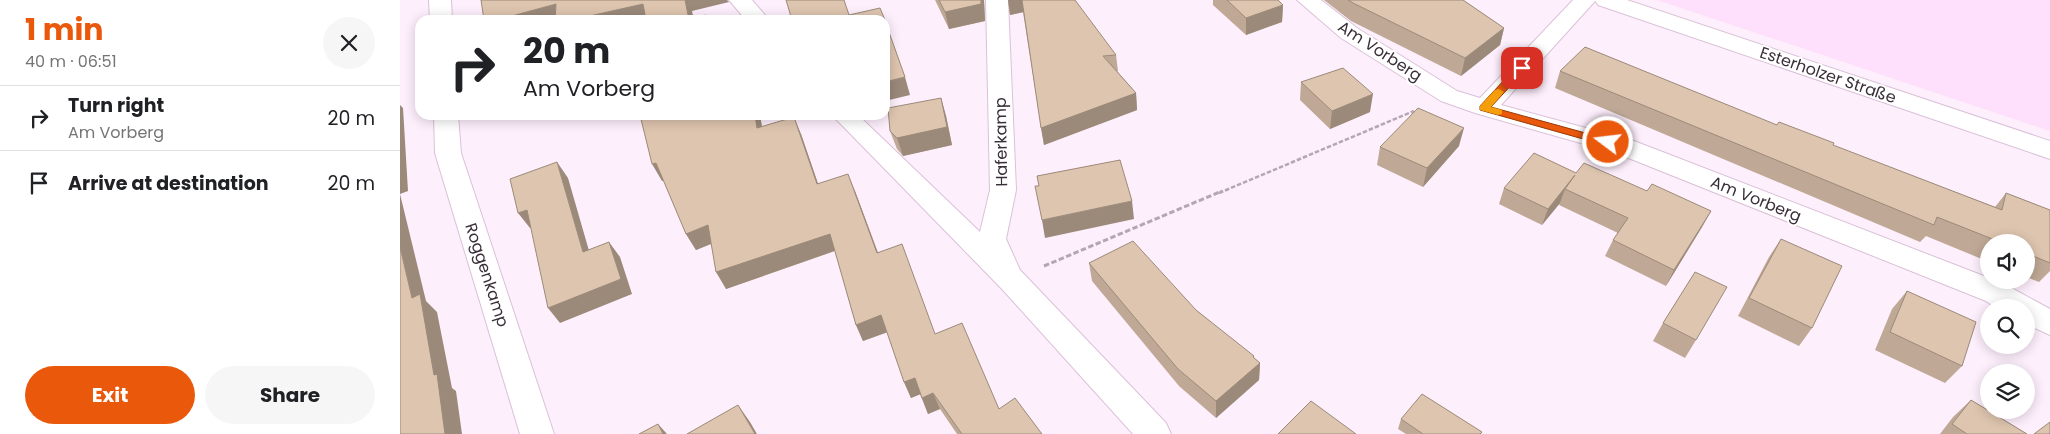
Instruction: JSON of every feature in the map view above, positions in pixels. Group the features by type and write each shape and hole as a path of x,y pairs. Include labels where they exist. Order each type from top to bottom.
{"street":[{"path":"440,0 441,15"},
{"path":"740,0 754,15"},
{"name":"Haferkamp","path":"997,0 1003,190 992,239 1011,280"},
{"name":"Am Vorberg","path":"1308,0 1349,33 1449,96 1484,108 1625,147 1996,293 2006,299"},
{"path":"1484,108 1585,0"},
{"name":"Esterholzer Straße","path":"1606,0 2050,150"},
{"name":"Roggenkamp","path":"446,120 448,153 537,434"},
{"name":"Haferkamp","path":"849,120 1011,280 1154,434"},
{"path":"2035,315 2050,323"}],"path":[{"path":"1011,280 1449,96"}],"shaded area":[{"path":"1657,0 2050,0 2050,131"}],"building":[{"path":"481,0 685,0 688,15 645,15 643,4 594,15 555,15 556,4 515,15 483,15"},
{"path":"786,0 844,0 849,15 790,15"},
{"path":"939,0 981,0 981,4 945,12"},
{"path":"1022,0 1075,0 1116,55 1103,56 1136,93 1041,128"},
{"path":"1227,0 1278,0 1283,5 1246,18"},
{"path":"1348,0 1463,0 1504,28 1465,58"},
{"path":"880,8 883,15 849,15"},
{"path":"890,35 905,77 890,81"},
{"path":"1585,47 1777,125 1779,122 1834,143 1833,145 2002,210 2006,193 2050,210 2050,263 2035,257 2035,234 1980,234 1937,217 1934,225 1560,71"},
{"path":"1343,68 1373,94 1332,111 1301,82"},
{"path":"941,98 947,127 897,138 890,131 890,108"},
{"path":"1418,108 1464,128 1427,168 1380,147"},
{"path":"641,120 756,120 757,128 784,120 795,120 817,184 848,174 877,253 902,244 935,334 962,323 999,409 1015,398 1042,434 962,434 933,393 922,398 915,378 904,382 881,315 856,325 830,234 716,272 708,225 686,234 656,163 652,164"},
{"path":"1534,153 1576,173 1584,163 1647,191 1652,184 1711,211 1674,270 1613,240 1628,218 1565,189 1575,175 1548,209 1504,188"},
{"path":"1120,160 1132,201 1042,220 1035,186 1039,186 1037,176"},
{"path":"557,162 583,252 609,242 621,279 548,308 527,210 518,213 510,179"},
{"path":"1781,239 1842,266 1812,328 1749,298"},
{"path":"1133,241 1196,310 1254,356 1260,363 1216,401 1178,369 1089,263"},
{"path":"400,247 412,298 420,294 434,375 437,374 445,434 400,434"},
{"path":"1695,272 1727,287 1696,340 1663,323"},
{"path":"1907,291 1976,322 1962,366 1890,332"},
{"path":"1422,394 1482,432 1480,434 1423,434 1401,419"},
{"path":"1971,400 1980,405 1980,419 2002,419 2027,434 1967,434 1952,424"},
{"path":"1311,401 1356,434 1278,434"},
{"path":"738,405 755,434 687,434"},
{"path":"2050,422 2050,434 2034,434"},
{"path":"658,424 663,434 639,434"}],"slow traffic":[{"path":"1498,112 1484,108 1499,92"}],"route":[{"path":"1522,68 1484,108 1608,142"}]}
